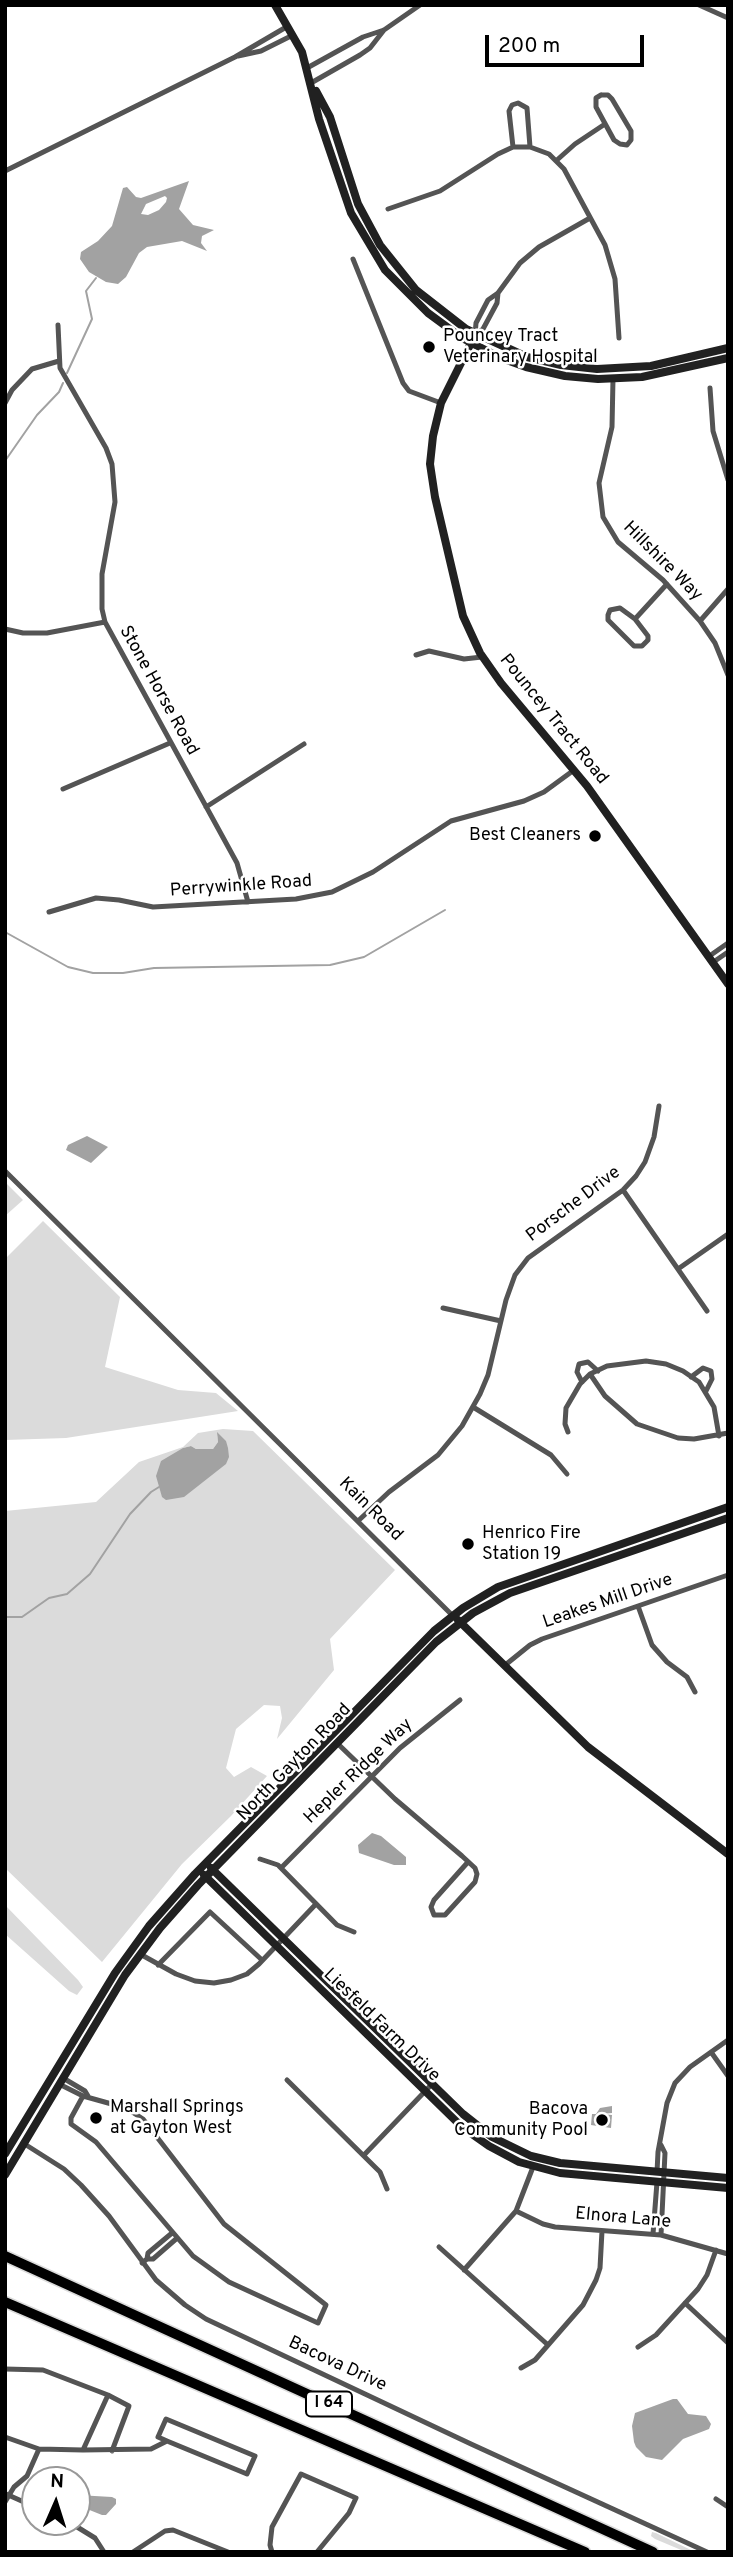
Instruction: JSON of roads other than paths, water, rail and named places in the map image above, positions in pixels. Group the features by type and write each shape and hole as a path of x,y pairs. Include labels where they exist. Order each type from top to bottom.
{"highway":[{"name":"I 64","path":"5,2256 653,2552"},
{"name":"I 64","path":"5,2302 585,2552"}],"main road":[{"path":"275,5 293,35 311,83 330,117 354,195 380,245 416,290 473,339 501,358 536,370 574,377 613,379 660,375 728,358"},
{"path":"473,339 534,359 570,367 597,369 651,366 728,348"},
{"name":"Pouncey Tract Road","path":"473,339 441,403 433,436 431,474 459,600 472,638 501,683 574,770 728,984"},
{"name":"North Gayton Road","path":"5,2175 140,1954 172,1913 206,1870 420,1645 481,1596 516,1580 728,1507"},
{"name":"North Gayton Road","path":"5,2154 11,2137 126,1957 161,1911 337,1743 436,1642 497,1599 527,1586 728,1518"},
{"name":"Kain Road","path":"453,1616 588,1747 728,1854"},
{"name":"Liesfeld Farm Drive","path":"206,1870 283,1938 476,2137 502,2154 534,2166 576,2175 728,2178"},
{"name":"Liesfeld Farm Drive","path":"206,1870 276,1946 429,2088 482,2130 506,2145 531,2156 573,2165 728,2188"}],"street":[{"path":"307,68 363,37 384,30 420,5"},
{"path":"699,5 728,18"},
{"path":"5,171 235,57 288,26"},
{"path":"311,83 370,48 384,30"},
{"path":"235,57 261,51 293,35"},
{"path":"601,94 610,97 631,131 629,143 624,145 617,142 605,124 595,105 596,98 601,94"},
{"path":"513,147 509,111 512,105 518,103 527,108 530,147"},
{"path":"556,160 605,124"},
{"path":"388,209 440,191 513,147 530,147 544,151 556,160 605,245 613,271 619,338"},
{"path":"473,339 482,330 497,303 498,293 512,271 529,254 590,218"},
{"path":"354,259 403,383 410,391 441,403"},
{"name":"Stone Horse Road","path":"58,325 59,361 63,376 106,447 112,464 115,502 102,574 102,609 105,622 240,870 248,902"},
{"path":"5,403 12,390 32,369 59,361"},
{"name":"Hillshire Way","path":"613,379 612,427 598,483 603,517 623,548 667,584 700,621 715,643 728,675"},
{"path":"710,388 713,431 728,480"},
{"path":"635,619 667,584"},
{"path":"700,621 728,589"},
{"path":"620,608 635,619 648,636 642,646 634,646 608,620 608,615 610,610 620,608"},
{"path":"5,629 23,633 47,633 105,622"},
{"path":"416,655 429,651 464,659 482,657"},
{"path":"63,789 170,743"},
{"path":"206,807 304,744"},
{"name":"Perrywinkle Road","path":"49,912 73,903 102,898 153,907 308,897 345,888 452,821 524,801 544,792 574,770"},
{"path":"710,960 728,943"},
{"path":"710,960 728,952"},
{"name":"Porsche Drive","path":"358,1521 389,1492 438,1455 462,1426 488,1375 510,1286 528,1258 623,1190 645,1162 654,1137 659,1106"},
{"name":"Kain Road","path":"5,1171 453,1616"},
{"path":"623,1190 707,1311"},
{"path":"678,1269 728,1234"},
{"path":"443,1308 501,1321"},
{"path":"568,1432 565,1424 566,1408 590,1374 625,1362 646,1360 666,1364 691,1377 706,1391 714,1407 719,1436"},
{"path":"582,1382 577,1372 579,1364 588,1362 598,1371"},
{"path":"691,1377 703,1368 711,1371 712,1379 706,1391"},
{"path":"590,1374 604,1396 618,1411 637,1424 678,1438 694,1440 728,1433"},
{"path":"473,1408 551,1455 567,1474"},
{"name":"Leakes Mill Drive","path":"504,1666 542,1639 728,1576"},
{"path":"638,1606 652,1645 667,1662 687,1677 695,1692"},
{"name":"Hepler Ridge Way","path":"281,1868 400,1748 460,1700"},
{"path":"337,1743 372,1777 468,1862 477,1871 475,1882 445,1915 434,1914 431,1908 434,1900 468,1862"},
{"path":"260,1860 281,1868 340,1927 354,1932"},
{"path":"140,1954 195,1981 214,1983 247,1974 316,1904"},
{"path":"158,1965 210,1912 262,1960"},
{"path":"657,2234 660,2176 665,2153 661,2145 667,2103 675,2083 690,2067 728,2040"},
{"path":"710,2052 728,2076"},
{"path":"287,2080 380,2172 387,2189"},
{"path":"61,2081 85,2096 126,2108 143,2119 224,2224 326,2305 318,2323 216,2274 177,2239 96,2142 71,2123 71,2118 85,2096"},
{"path":"364,2155 429,2088"},
{"name":"Bacova Drive","path":"11,2137 64,2169 109,2216 156,2280 184,2305 235,2333 707,2552"},
{"path":"464,2270 516,2211 534,2166"},
{"name":"Elnora Lane","path":"516,2211 555,2227 657,2234 728,2253"},
{"path":"521,2368 535,2360 575,2316 590,2294 600,2268 601,2231"},
{"path":"144,2261 148,2253 172,2234"},
{"path":"144,2261 153,2259 177,2239"},
{"path":"161,2242 166,2249"},
{"path":"439,2247 548,2345"},
{"path":"638,2347 656,2335 685,2303 707,2275 716,2250"},
{"path":"685,2303 728,2343"},
{"path":"5,2369 43,2370 129,2406 112,2451"},
{"path":"83,2450 108,2396"},
{"path":"5,2437 39,2449 112,2451 150,2449 167,2441 247,2474 255,2456 166,2419 158,2438 167,2441"},
{"path":"6,2497 27,2476 39,2449"},
{"path":"272,2552 272,2527 301,2474 356,2498 349,2513 317,2552"},
{"path":"716,2499 728,2507"},
{"path":"133,2552 165,2531 173,2530 228,2552"},
{"path":"91,2536 104,2552"}],"waterway":[{"path":"67,373 92,319 86,291 96,278"},
{"path":"5,461 37,415 59,392 63,383"},
{"path":"5,932 68,967 93,973 123,973 154,968 330,965 364,957 445,910"},
{"path":"5,1617 22,1617 49,1598 67,1594 90,1574 130,1514 159,1487"}],"place":[{"name":"Pouncey Tract Veterinary Hospital","path":"429,347"},
{"name":"Best Cleaners","path":"595,836"},
{"name":"Henrico Fire Station 19","path":"468,1544"},
{"name":"Marshall Springs at Gayton West","path":"96,2118"},
{"name":"Bacova Community Pool","path":"602,2120"}]}
